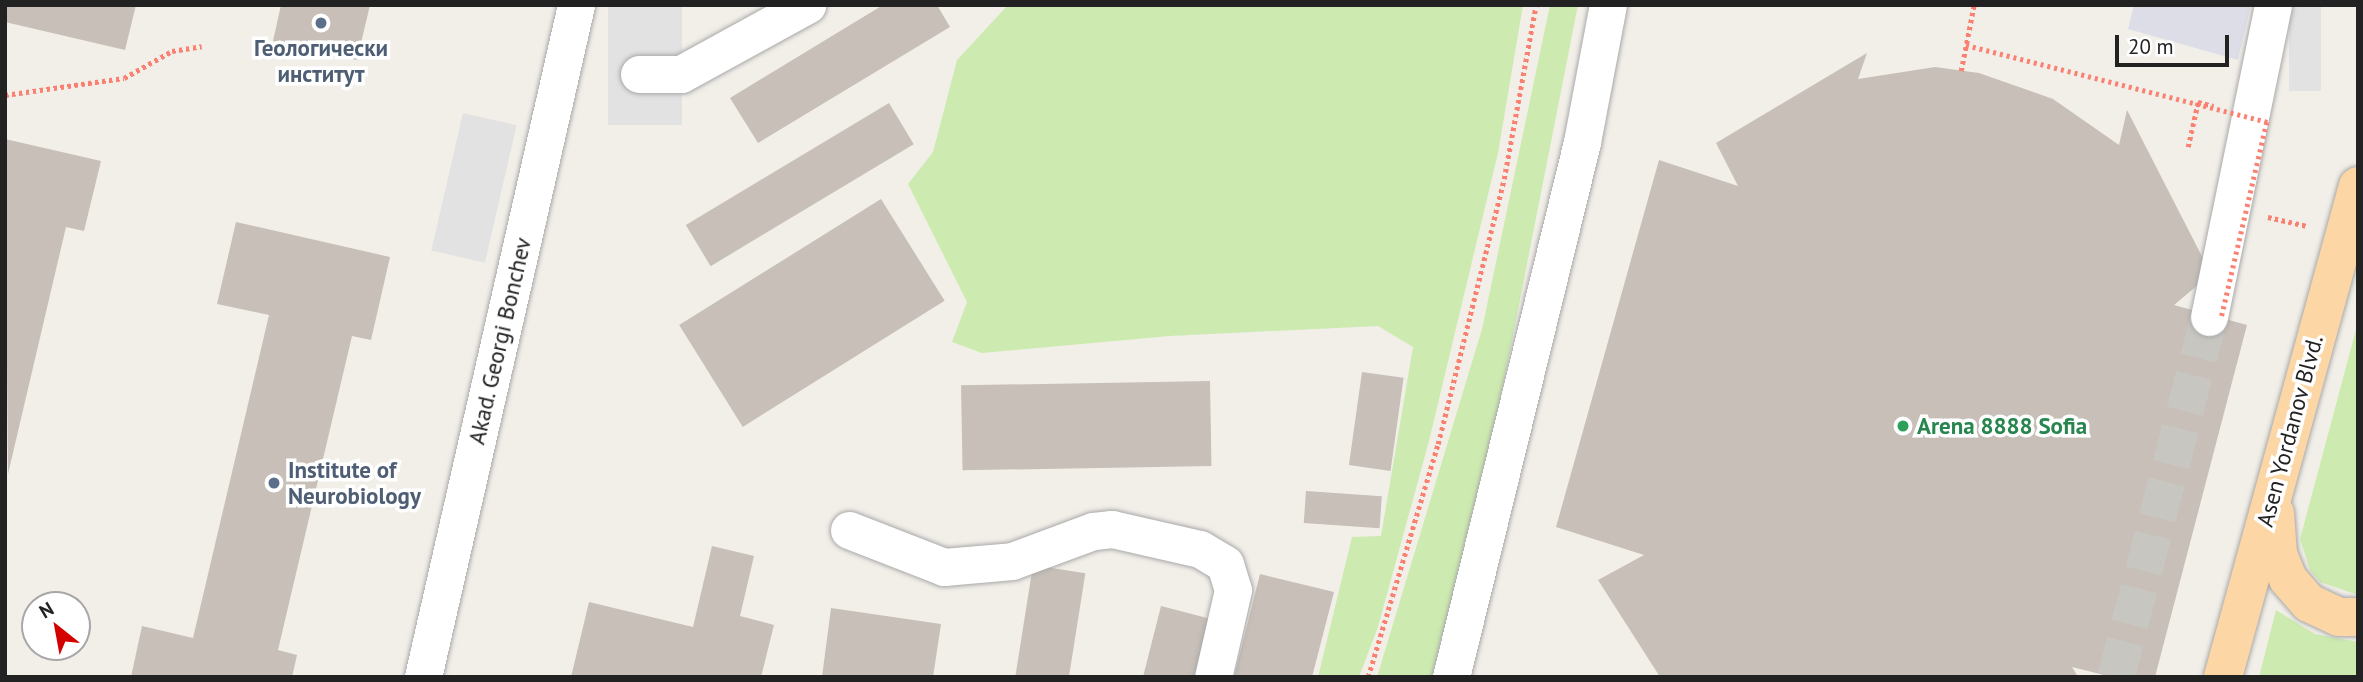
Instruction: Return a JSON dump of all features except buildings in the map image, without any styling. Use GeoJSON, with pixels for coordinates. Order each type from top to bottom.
{"type":"FeatureCollection","features":[{"type":"Feature","properties":{"kind":"main road","name":"Asen Yordanov Blvd."},"geometry":{"type":"LineString","coordinates":[[2222,677],[2358,186]]}},
{"type":"Feature","properties":{"kind":"main road"},"geometry":{"type":"LineString","coordinates":[[2273,493],[2278,554],[2287,579],[2309,603],[2339,617],[2358,617]]}},
{"type":"Feature","properties":{"kind":"street","name":"Akad. Georgi Bonchev"},"geometry":{"type":"LineString","coordinates":[[423,677],[576,5]]}},
{"type":"Feature","properties":{"kind":"street"},"geometry":{"type":"LineString","coordinates":[[639,74],[681,74],[807,5]]}},
{"type":"Feature","properties":{"kind":"street"},"geometry":{"type":"LineString","coordinates":[[1451,677],[1582,142],[1608,5]]}},
{"type":"Feature","properties":{"kind":"street"},"geometry":{"type":"LineString","coordinates":[[2215,318],[2273,5]]}},
{"type":"Feature","properties":{"kind":"street"},"geometry":{"type":"LineString","coordinates":[[849,530],[944,567],[1012,561],[1093,531],[1112,529],[1200,549],[1225,564],[1233,590],[1213,677]]}},
{"type":"Feature","properties":{"kind":"path"},"geometry":{"type":"LineString","coordinates":[[1368,677],[1441,431],[1504,179],[1536,5]]}},
{"type":"Feature","properties":{"kind":"path"},"geometry":{"type":"LineString","coordinates":[[1961,71],[1974,5]]}},
{"type":"Feature","properties":{"kind":"path"},"geometry":{"type":"LineString","coordinates":[[1966,45],[2267,122],[2215,318]]}},
{"type":"Feature","properties":{"kind":"path"},"geometry":{"type":"LineString","coordinates":[[5,95],[124,78],[172,51],[202,46]]}},
{"type":"Feature","properties":{"kind":"path"},"geometry":{"type":"LineString","coordinates":[[2188,146],[2196,104]]}},
{"type":"Feature","properties":{"kind":"green space"},"geometry":{"type":"Polygon","coordinates":[[[1008,5],[1523,5],[1498,153],[1429,441],[1378,627],[1359,677],[1318,677],[1352,537],[1381,536],[1413,347],[1378,326],[1170,336],[982,353],[952,342],[967,302],[908,184],[933,152],[957,60],[1008,5]]]}},
{"type":"Feature","properties":{"kind":"green space"},"geometry":{"type":"Polygon","coordinates":[[[1550,5],[1578,5],[1475,528],[1440,677],[1377,677],[1482,329],[1550,5]]]}},
{"type":"Feature","properties":{"kind":"green space"},"geometry":{"type":"Polygon","coordinates":[[[2358,322],[2358,595],[2320,582],[2310,570],[2300,539],[2358,322]]]}},
{"type":"Feature","properties":{"kind":"green space"},"geometry":{"type":"Polygon","coordinates":[[[2276,610],[2315,634],[2358,642],[2358,677],[2259,677],[2276,610]]]}},
{"type":"Feature","properties":{"kind":"shaded area"},"geometry":{"type":"Polygon","coordinates":[[[608,5],[682,5],[682,125],[608,125],[608,5]]]}},
{"type":"Feature","properties":{"kind":"shaded area"},"geometry":{"type":"Polygon","coordinates":[[[2134,5],[2251,5],[2238,60],[2128,29],[2134,5]]]}},
{"type":"Feature","properties":{"kind":"shaded area"},"geometry":{"type":"Polygon","coordinates":[[[2289,5],[2321,5],[2321,91],[2289,91],[2289,5]]]}},
{"type":"Feature","properties":{"kind":"shaded area"},"geometry":{"type":"Polygon","coordinates":[[[463,113],[517,125],[485,263],[431,250],[463,113]]]}},
{"type":"Feature","properties":{"kind":"tunnel"},"geometry":{"type":"LineString","coordinates":[[2116,677],[2209,317]]}},
{"type":"Feature","properties":{"kind":"place","name":"Геологически институт"},"geometry":{"type":"Point","coordinates":[321,23]}},
{"type":"Feature","properties":{"kind":"place","name":"Arena 8888 Sofia"},"geometry":{"type":"Point","coordinates":[1903,426]}},
{"type":"Feature","properties":{"kind":"place","name":"Institute of Neurobiology"},"geometry":{"type":"Point","coordinates":[274,483]}}]}
